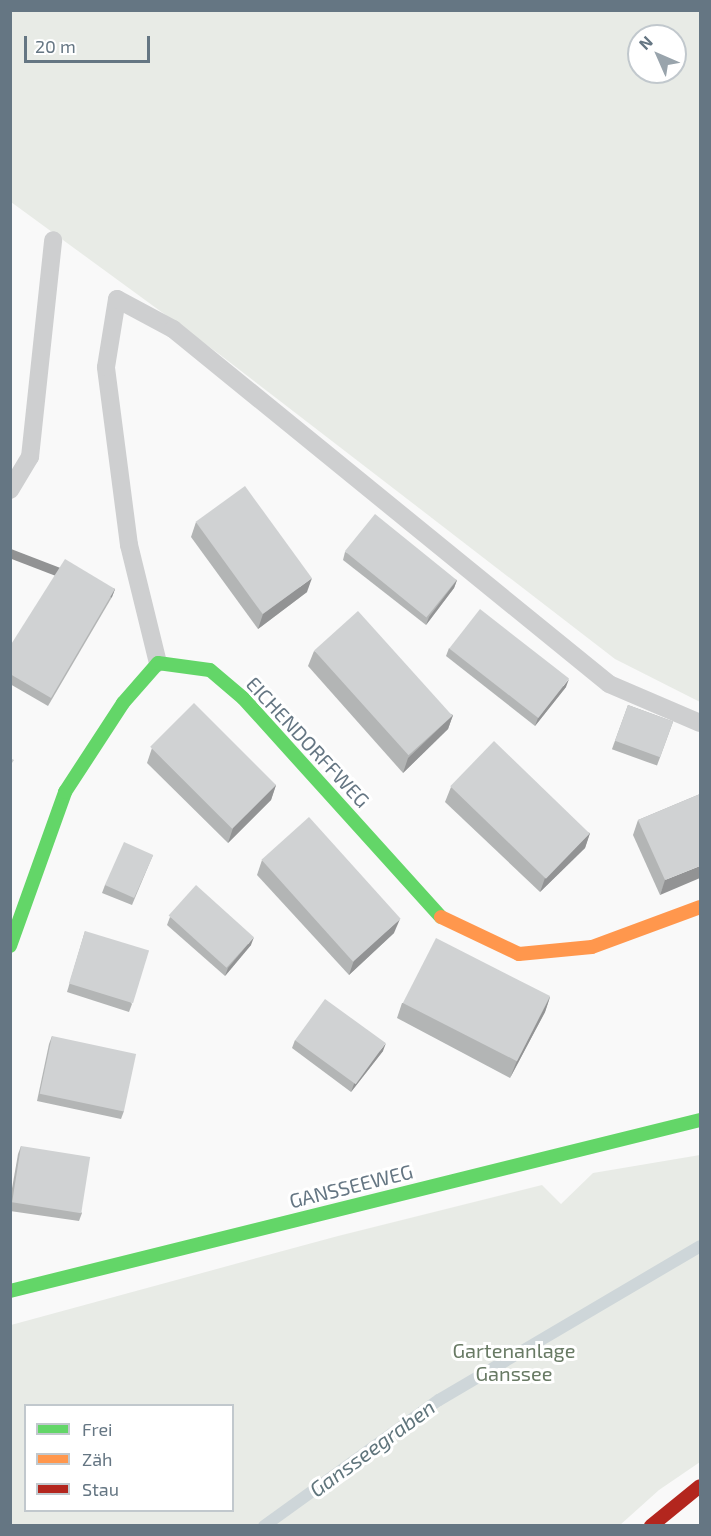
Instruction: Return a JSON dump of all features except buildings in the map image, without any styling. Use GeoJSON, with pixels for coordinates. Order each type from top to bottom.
{"type":"FeatureCollection","features":[{"type":"Feature","properties":{"kind":"street","name":"EICHENDORFFWEG"},"geometry":{"type":"LineString","coordinates":[[158,663],[210,670],[260,716],[436,914],[519,954],[592,947],[700,907]]}},
{"type":"Feature","properties":{"kind":"street"},"geometry":{"type":"LineString","coordinates":[[10,946],[65,792],[123,703],[158,663]]}},
{"type":"Feature","properties":{"kind":"street","name":"GANSSEEWEG"},"geometry":{"type":"LineString","coordinates":[[10,1291],[700,1120]]}},
{"type":"Feature","properties":{"kind":"street"},"geometry":{"type":"LineString","coordinates":[[651,1526],[700,1486]]}},
{"type":"Feature","properties":{"kind":"lane"},"geometry":{"type":"LineString","coordinates":[[10,489],[30,457],[53,240]]}},
{"type":"Feature","properties":{"kind":"lane"},"geometry":{"type":"LineString","coordinates":[[158,663],[129,545],[106,367],[117,299],[173,329],[609,684],[700,723]]}},
{"type":"Feature","properties":{"kind":"green space"},"geometry":{"type":"Polygon","coordinates":[[[11,11],[700,11],[700,702],[615,659],[219,354],[11,202],[11,11]]]}},
{"type":"Feature","properties":{"kind":"green space","name":"Gartenanlage Ganssee"},"geometry":{"type":"Polygon","coordinates":[[[700,1155],[700,1462],[659,1490],[620,1525],[11,1525],[11,1325],[338,1236],[542,1185],[561,1204],[593,1173],[700,1155]]]}},
{"type":"Feature","properties":{"kind":"waterway","name":"Gansseegraben"},"geometry":{"type":"LineString","coordinates":[[264,1526],[439,1400],[700,1246]]}},
{"type":"Feature","properties":{"kind":"traffic: fast"},"geometry":{"type":"LineString","coordinates":[[10,946],[65,792],[123,703],[158,663],[210,670],[243,698],[441,917]]}},
{"type":"Feature","properties":{"kind":"traffic: fast"},"geometry":{"type":"LineString","coordinates":[[10,1291],[700,1120]]}},
{"type":"Feature","properties":{"kind":"traffic: slow"},"geometry":{"type":"LineString","coordinates":[[441,917],[519,954],[592,947],[700,907]]}},
{"type":"Feature","properties":{"kind":"traffic: jam"},"geometry":{"type":"LineString","coordinates":[[651,1526],[700,1486]]}}]}
